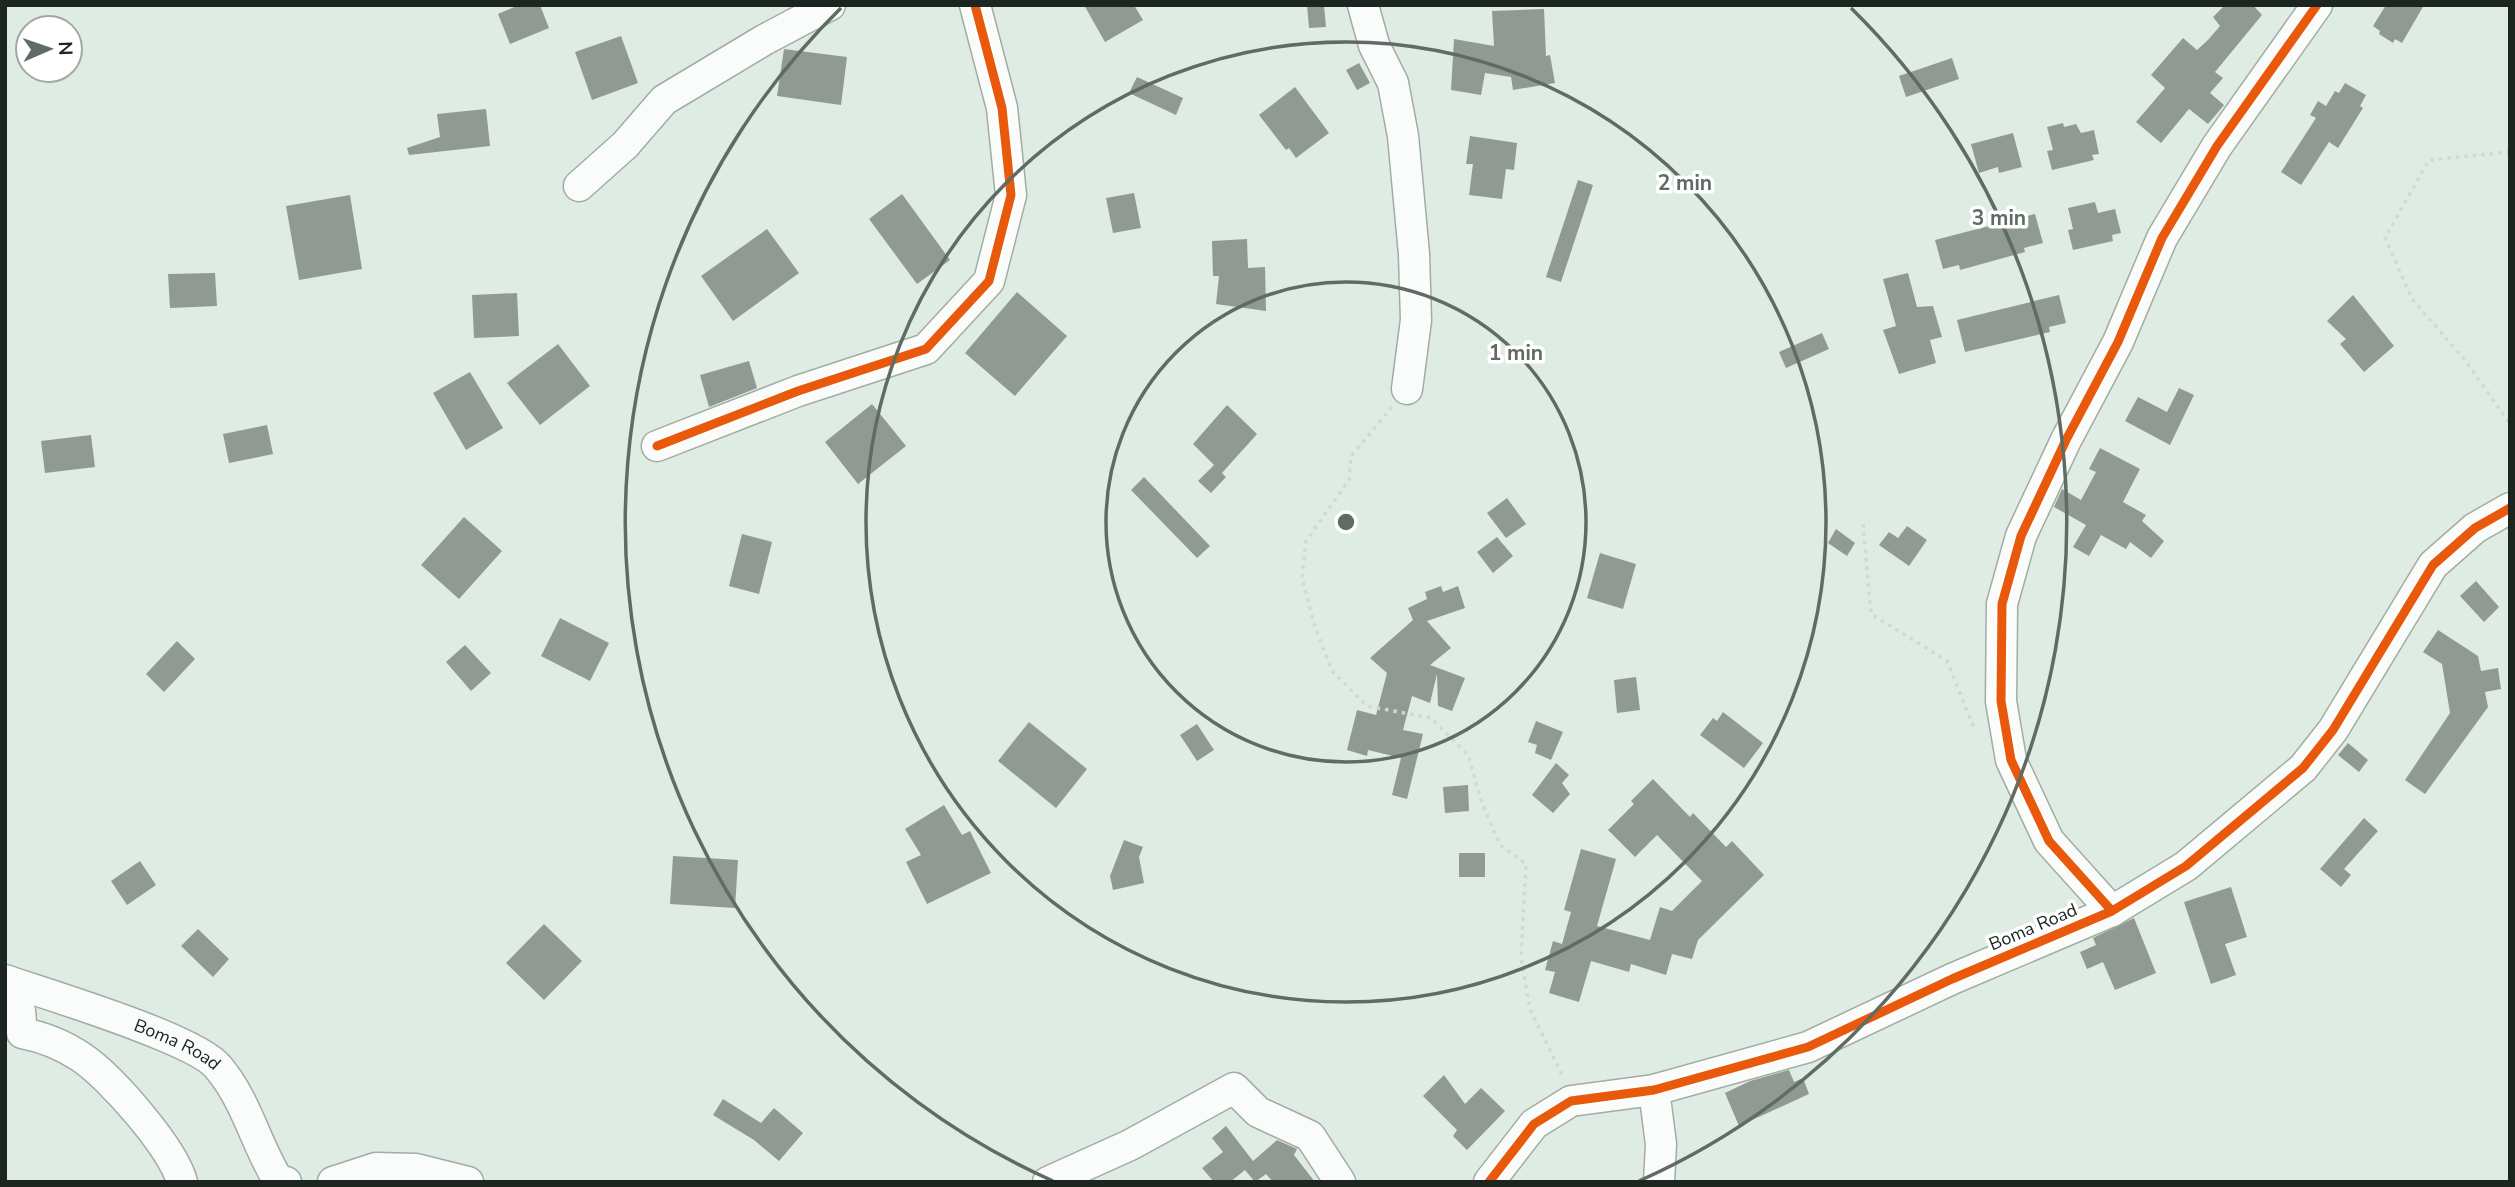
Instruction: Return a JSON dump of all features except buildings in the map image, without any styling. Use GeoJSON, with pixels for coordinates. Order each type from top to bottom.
{"type":"FeatureCollection","features":[{"type":"Feature","properties":{"kind":"street"},"geometry":{"type":"LineString","coordinates":[[579,186],[625,145],[664,100],[764,40],[830,5]]}},
{"type":"Feature","properties":{"kind":"street"},"geometry":{"type":"LineString","coordinates":[[657,446],[798,391],[926,349],[989,281],[1011,195],[1002,108],[975,5]]}},
{"type":"Feature","properties":{"kind":"street"},"geometry":{"type":"LineString","coordinates":[[1363,5],[1374,45],[1392,83],[1403,136],[1415,254],[1416,306],[1407,389]]}},
{"type":"Feature","properties":{"kind":"street"},"geometry":{"type":"LineString","coordinates":[[2112,911],[2049,841],[2011,760],[2001,701],[2002,604],[2021,536],[2066,440],[2118,342],[2162,238],[2217,145],[2317,5]]}},
{"type":"Feature","properties":{"kind":"street","name":"Boma Road"},"geometry":{"type":"LineString","coordinates":[[1489,1182],[1534,1124],[1571,1101],[1654,1090],[1808,1047],[1952,979],[2112,911],[2186,866],[2303,768],[2333,730],[2433,565],[2475,528],[2510,508]]}},
{"type":"Feature","properties":{"kind":"street"},"geometry":{"type":"LineString","coordinates":[[5,981],[20,1011],[22,1033],[42,1037],[82,1058],[110,1084],[150,1128],[182,1182]]}},
{"type":"Feature","properties":{"kind":"street","name":"Boma Road"},"geometry":{"type":"LineString","coordinates":[[5,981],[188,1047],[216,1064],[253,1122],[266,1161],[278,1180],[286,1182]]}},
{"type":"Feature","properties":{"kind":"street"},"geometry":{"type":"LineString","coordinates":[[1048,1182],[1130,1146],[1234,1088],[1258,1112],[1310,1136],[1340,1182]]}},
{"type":"Feature","properties":{"kind":"street"},"geometry":{"type":"LineString","coordinates":[[1654,1090],[1661,1143],[1659,1182]]}},
{"type":"Feature","properties":{"kind":"street"},"geometry":{"type":"LineString","coordinates":[[1639,1182],[1661,1143]]}},
{"type":"Feature","properties":{"kind":"street"},"geometry":{"type":"LineString","coordinates":[[333,1182],[376,1168],[416,1169],[468,1182]]}},
{"type":"Feature","properties":{"kind":"path"},"geometry":{"type":"LineString","coordinates":[[2510,152],[2429,160],[2385,238],[2413,299],[2464,359],[2510,424]]}},
{"type":"Feature","properties":{"kind":"path"},"geometry":{"type":"LineString","coordinates":[[1407,389],[1351,456],[1349,480],[1306,541],[1302,578],[1315,627],[1332,671],[1367,706],[1431,718],[1468,755],[1482,803],[1500,845],[1526,864],[1521,958],[1530,1009],[1562,1074],[1571,1101]]}},
{"type":"Feature","properties":{"kind":"path"},"geometry":{"type":"LineString","coordinates":[[1863,524],[1871,614],[1947,661],[1974,728]]}},
{"type":"Feature","properties":{"kind":"cycle path"},"geometry":{"type":"LineString","coordinates":[[657,446],[798,391],[926,349],[989,281],[1011,195],[1002,108],[975,5]]}},
{"type":"Feature","properties":{"kind":"cycle path"},"geometry":{"type":"LineString","coordinates":[[2112,911],[2049,841],[2011,760],[2001,701],[2002,604],[2021,536],[2066,440],[2118,342],[2162,238],[2217,146],[2317,5]]}},
{"type":"Feature","properties":{"kind":"cycle path"},"geometry":{"type":"LineString","coordinates":[[1489,1182],[1534,1124],[1571,1101],[1654,1090],[1808,1047],[1952,979],[2112,911],[2186,866],[2303,768],[2333,730],[2433,565],[2475,528],[2510,508]]}}]}
